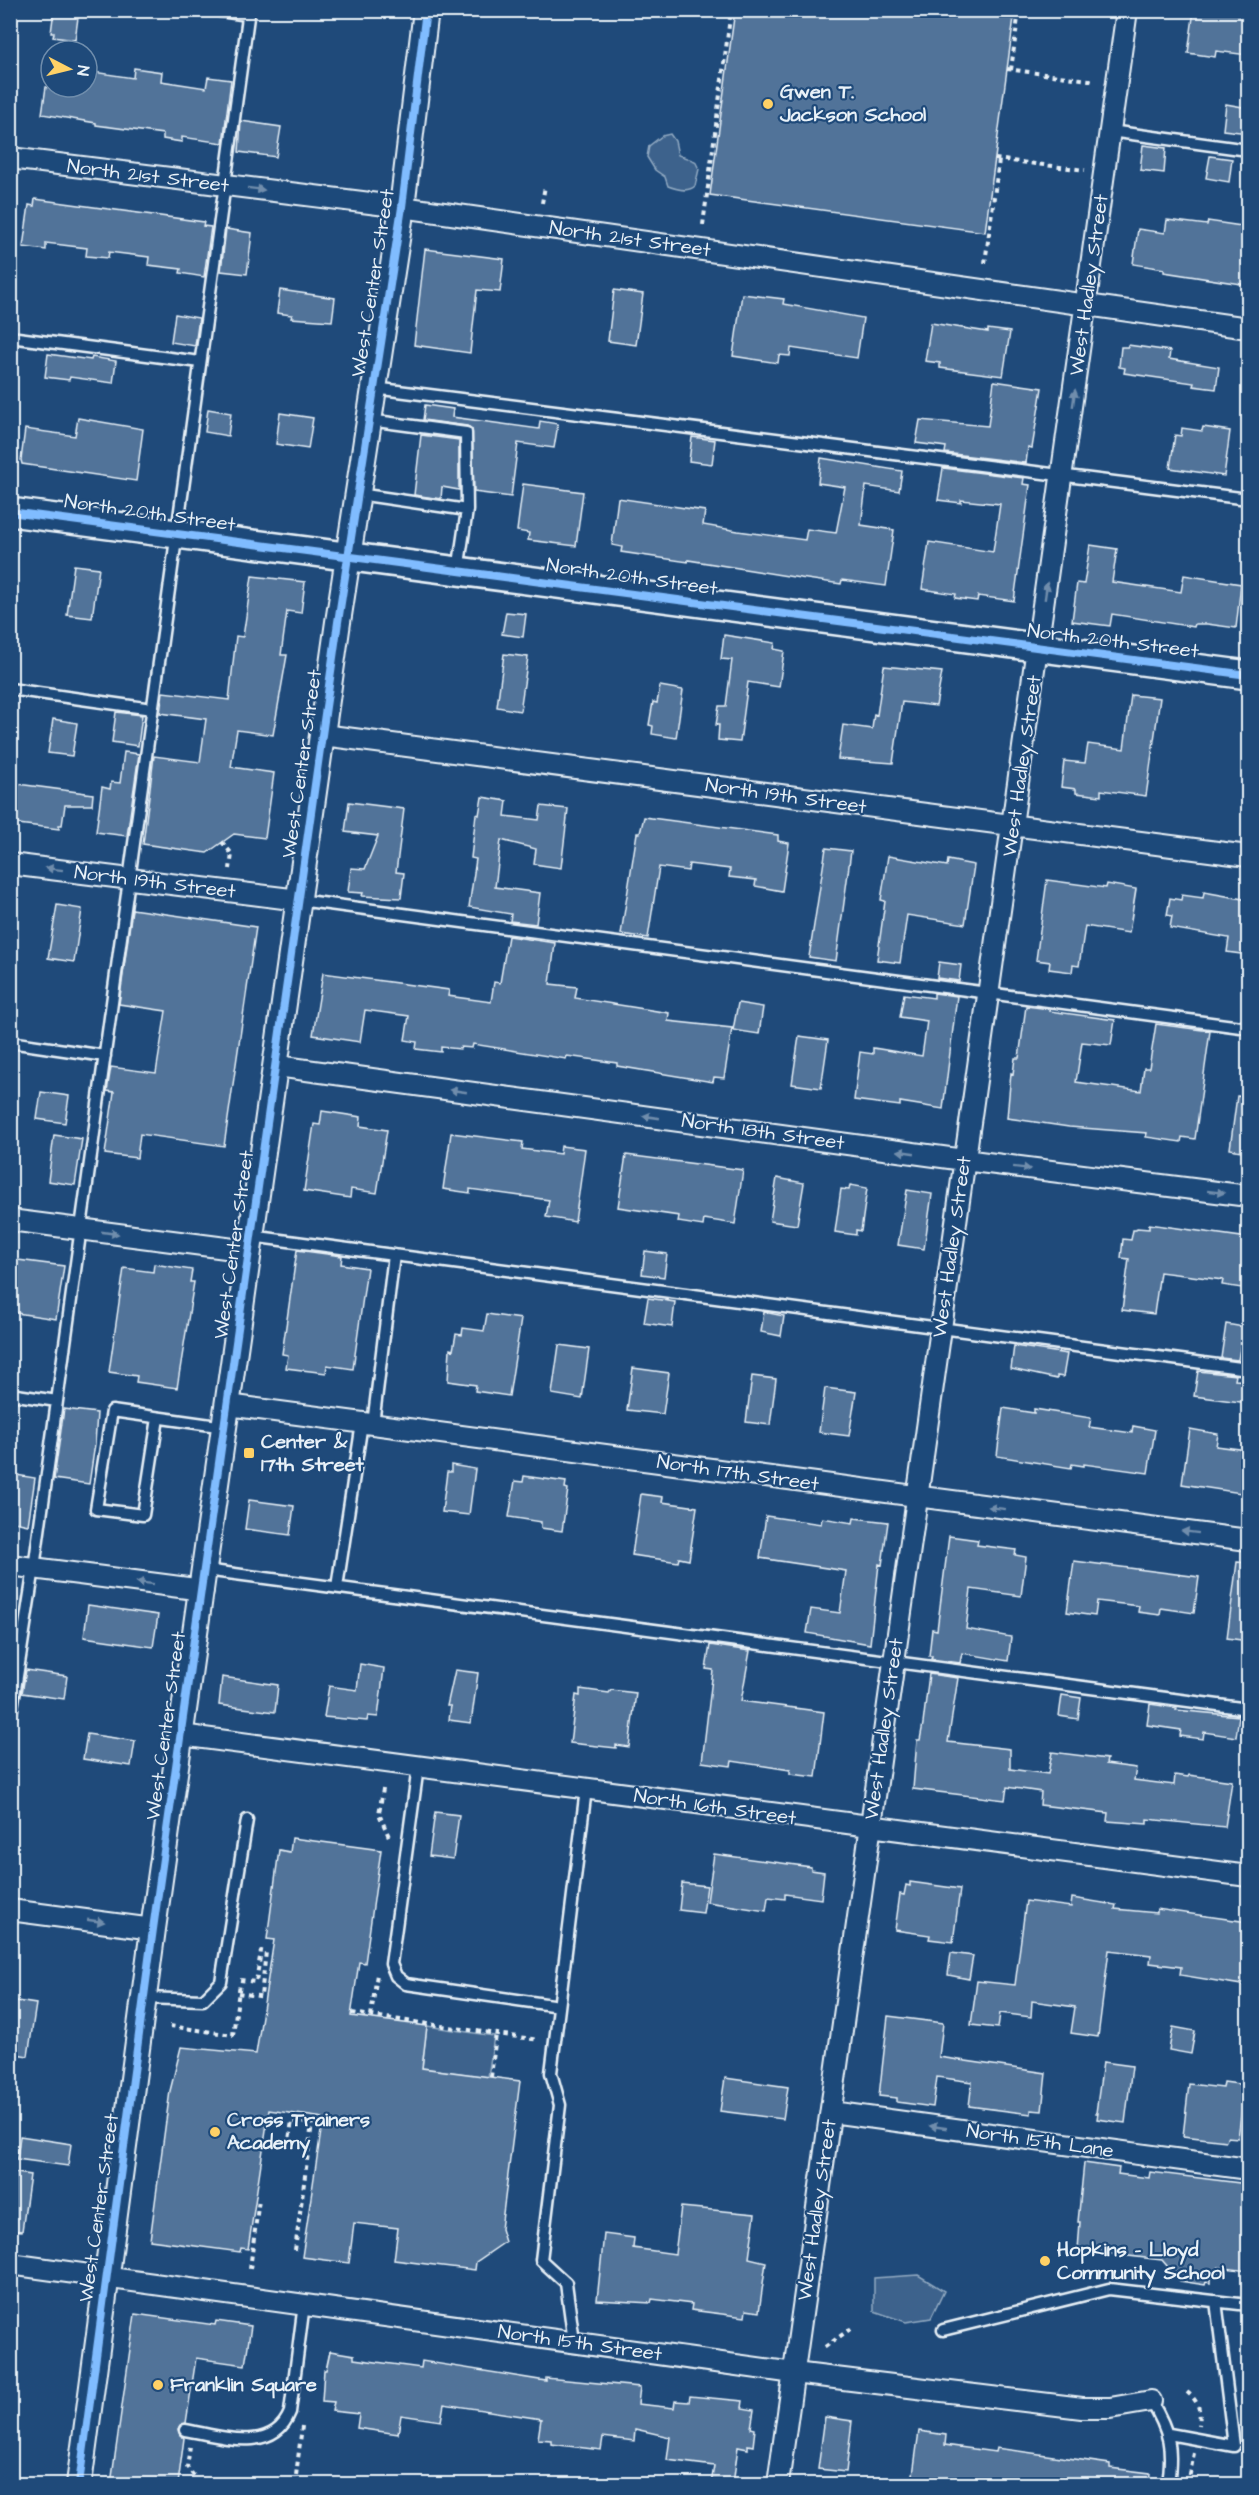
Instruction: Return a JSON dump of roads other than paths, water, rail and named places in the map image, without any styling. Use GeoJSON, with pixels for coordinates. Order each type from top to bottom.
{"type":"FeatureCollection","features":[{"type":"Feature","properties":{"kind":"main road","name":"North 20th Street"},"geometry":{"type":"LineString","coordinates":[[10,512],[1248,675]]}},
{"type":"Feature","properties":{"kind":"street","name":"West Center Street"},"geometry":{"type":"LineString","coordinates":[[79,2484],[153,1929],[348,556],[402,207],[426,10]]}},
{"type":"Feature","properties":{"kind":"street","name":"West Hadley Street"},"geometry":{"type":"LineString","coordinates":[[778,2484],[964,1160],[1014,826],[1127,10]]}},
{"type":"Feature","properties":{"kind":"street","name":"North 21st Street"},"geometry":{"type":"LineString","coordinates":[[10,158],[402,207],[1248,328]]}},
{"type":"Feature","properties":{"kind":"street","name":"North 19th Street"},"geometry":{"type":"LineString","coordinates":[[323,735],[1248,856]]}},
{"type":"Feature","properties":{"kind":"street","name":"North 19th Street"},"geometry":{"type":"LineString","coordinates":[[10,864],[299,900]]}},
{"type":"Feature","properties":{"kind":"street","name":"North 18th Street"},"geometry":{"type":"LineString","coordinates":[[277,1066],[964,1160],[1248,1196]]}},
{"type":"Feature","properties":{"kind":"street"},"geometry":{"type":"LineString","coordinates":[[10,1220],[81,1229],[250,1244]]}},
{"type":"Feature","properties":{"kind":"street","name":"North 17th Street"},"geometry":{"type":"LineString","coordinates":[[226,1416],[368,1423],[1248,1540]]}},
{"type":"Feature","properties":{"kind":"street"},"geometry":{"type":"LineString","coordinates":[[10,1565],[34,1569],[204,1580]]}},
{"type":"Feature","properties":{"kind":"street","name":"North 16th Street"},"geometry":{"type":"LineString","coordinates":[[181,1735],[1248,1876]]}},
{"type":"Feature","properties":{"kind":"street"},"geometry":{"type":"LineString","coordinates":[[10,1910],[153,1929]]}},
{"type":"Feature","properties":{"kind":"street","name":"North 15th Lane"},"geometry":{"type":"LineString","coordinates":[[831,2112],[1248,2169]]}},
{"type":"Feature","properties":{"kind":"street","name":"North 15th Street"},"geometry":{"type":"LineString","coordinates":[[10,2264],[794,2373],[1082,2408],[1110,2408],[1151,2401]]}},
{"type":"Feature","properties":{"kind":"lane"},"geometry":{"type":"LineString","coordinates":[[10,1722],[34,1569],[248,13],[214,10]]}},
{"type":"Feature","properties":{"kind":"lane"},"geometry":{"type":"LineString","coordinates":[[1110,131],[1248,150]]}},
{"type":"Feature","properties":{"kind":"lane"},"geometry":{"type":"LineString","coordinates":[[10,337],[200,362]]}},
{"type":"Feature","properties":{"kind":"lane"},"geometry":{"type":"LineString","coordinates":[[374,388],[1248,499]]}},
{"type":"Feature","properties":{"kind":"lane"},"geometry":{"type":"LineString","coordinates":[[369,420],[466,434],[466,510],[458,571]]}},
{"type":"Feature","properties":{"kind":"lane"},"geometry":{"type":"LineString","coordinates":[[358,494],[466,510]]}},
{"type":"Feature","properties":{"kind":"lane"},"geometry":{"type":"LineString","coordinates":[[10,689],[152,709]]}},
{"type":"Feature","properties":{"kind":"lane"},"geometry":{"type":"LineString","coordinates":[[299,900],[1248,1028]]}},
{"type":"Feature","properties":{"kind":"lane"},"geometry":{"type":"LineString","coordinates":[[10,1042],[105,1056]]}},
{"type":"Feature","properties":{"kind":"lane"},"geometry":{"type":"LineString","coordinates":[[250,1244],[394,1255],[941,1330],[1248,1369]]}},
{"type":"Feature","properties":{"kind":"lane"},"geometry":{"type":"LineString","coordinates":[[337,1587],[368,1423],[394,1255]]}},
{"type":"Feature","properties":{"kind":"lane"},"geometry":{"type":"LineString","coordinates":[[10,1394],[57,1401]]}},
{"type":"Feature","properties":{"kind":"lane"},"geometry":{"type":"LineString","coordinates":[[158,1418],[143,1515],[96,1509],[112,1411],[158,1418],[226,1416]]}},
{"type":"Feature","properties":{"kind":"lane"},"geometry":{"type":"LineString","coordinates":[[204,1580],[337,1587],[1248,1709]]}},
{"type":"Feature","properties":{"kind":"lane"},"geometry":{"type":"LineString","coordinates":[[418,1767],[392,1964],[396,1976],[406,1984],[560,2006]]}},
{"type":"Feature","properties":{"kind":"lane"},"geometry":{"type":"LineString","coordinates":[[574,2342],[566,2283],[541,2260],[560,2105],[551,2073],[586,1789]]}},
{"type":"Feature","properties":{"kind":"lane"},"geometry":{"type":"LineString","coordinates":[[144,1998],[203,2000],[221,1982],[247,1820]]}},
{"type":"Feature","properties":{"kind":"lane"},"geometry":{"type":"LineString","coordinates":[[943,2330],[1109,2289],[1248,2305]]}},
{"type":"Feature","properties":{"kind":"lane"},"geometry":{"type":"LineString","coordinates":[[1168,2434],[1234,2446],[1216,2301]]}},
{"type":"Feature","properties":{"kind":"lane"},"geometry":{"type":"LineString","coordinates":[[189,2431],[238,2439],[255,2439],[275,2434],[282,2428],[290,2412],[304,2304]]}},
{"type":"Feature","properties":{"kind":"lane"},"geometry":{"type":"LineString","coordinates":[[1151,2401],[1168,2434],[1171,2454],[1168,2484]]}},
{"type":"Feature","properties":{"kind":"place","name":"Gwen T. Jackson School"},"geometry":{"type":"Point","coordinates":[768,104]}},
{"type":"Feature","properties":{"kind":"place","name":"Center & 17th Street"},"geometry":{"type":"Point","coordinates":[249,1453]}},
{"type":"Feature","properties":{"kind":"place","name":"Cross Trainers Academy"},"geometry":{"type":"Point","coordinates":[215,2132]}},
{"type":"Feature","properties":{"kind":"place","name":"Hopkins - Lloyd Community School"},"geometry":{"type":"Point","coordinates":[1045,2261]}},
{"type":"Feature","properties":{"kind":"place","name":"Franklin Square"},"geometry":{"type":"Point","coordinates":[158,2385]}}]}
